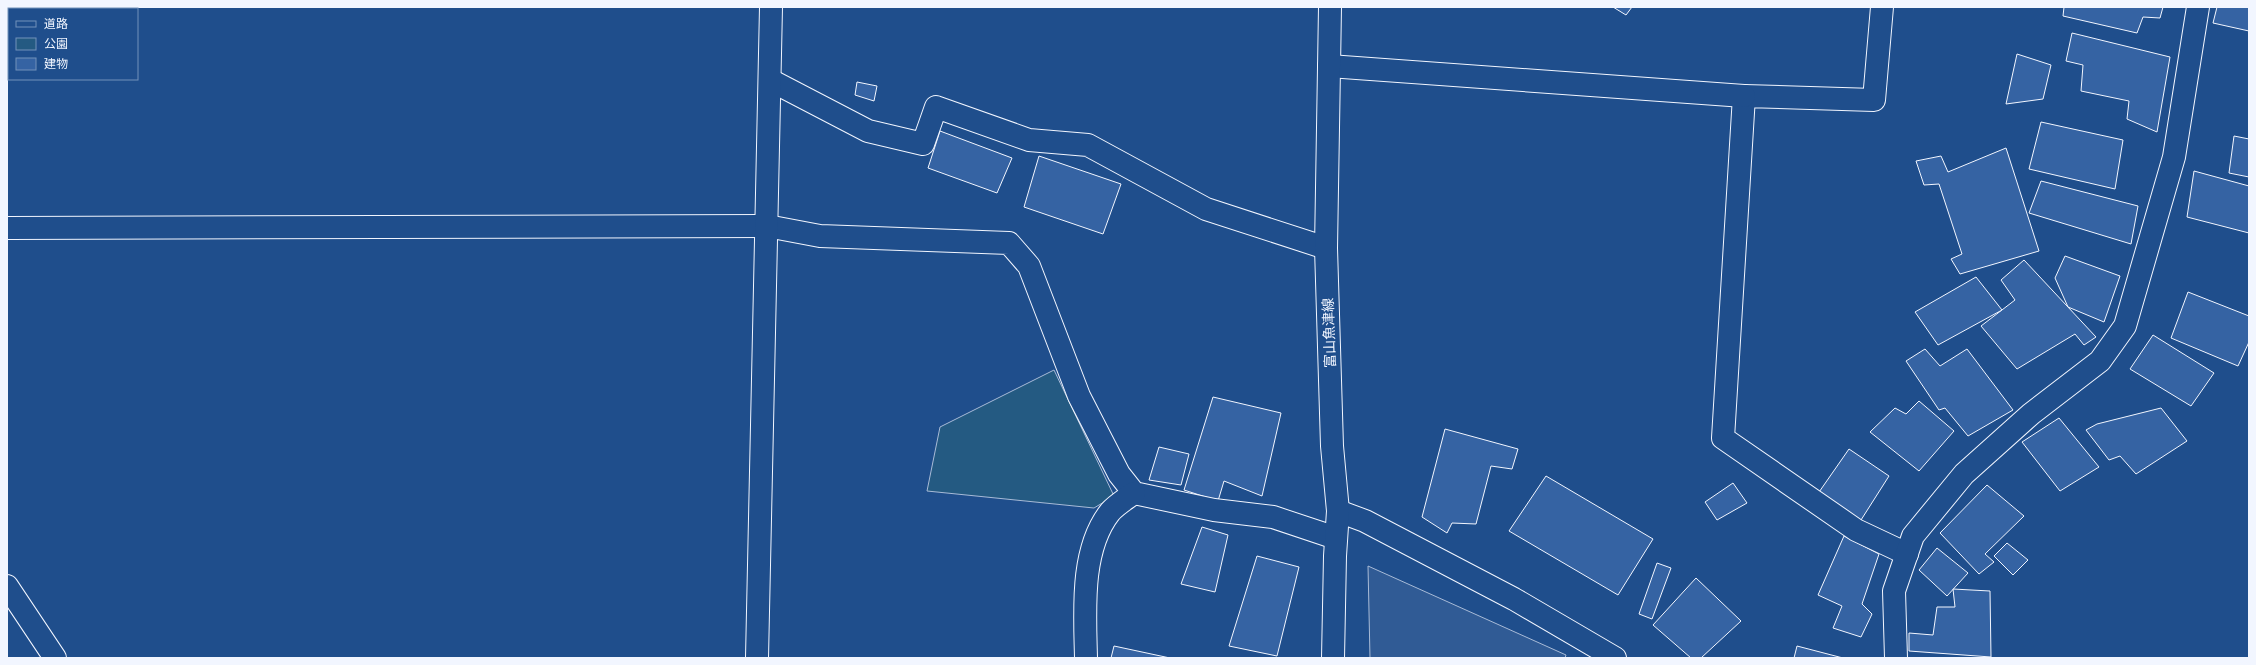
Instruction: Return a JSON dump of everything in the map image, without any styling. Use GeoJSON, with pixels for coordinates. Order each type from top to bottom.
{"type":"FeatureCollection","features":[{"type":"Feature","properties":{"kind":"street"},"geometry":{"type":"LineString","coordinates":[[757,658],[771,7]]}},
{"type":"Feature","properties":{"kind":"street","name":"富山魚津線"},"geometry":{"type":"LineString","coordinates":[[1330,7],[1326,248],[1332,446],[1338,511],[1333,658]]}},
{"type":"Feature","properties":{"kind":"street"},"geometry":{"type":"LineString","coordinates":[[1329,66],[1744,96],[1874,100],[1882,7]]}},
{"type":"Feature","properties":{"kind":"street"},"geometry":{"type":"LineString","coordinates":[[1896,658],[1894,591],[1913,536],[1964,474],[2031,414],[2100,361],[2125,326],[2174,157],[2198,7]]}},
{"type":"Feature","properties":{"kind":"street"},"geometry":{"type":"LineString","coordinates":[[770,80],[868,131],[923,144],[936,107],[1028,140],[1088,145],[1206,209],[1326,248]]}},
{"type":"Feature","properties":{"kind":"street"},"geometry":{"type":"LineString","coordinates":[[1744,96],[1723,438],[1856,530],[1907,554]]}},
{"type":"Feature","properties":{"kind":"street"},"geometry":{"type":"LineString","coordinates":[[7,228],[767,226],[820,236],[1009,242],[1030,266],[1079,396],[1119,474],[1134,493],[1214,510],[1274,517],[1336,538]]}},
{"type":"Feature","properties":{"kind":"street"},"geometry":{"type":"LineString","coordinates":[[1086,658],[1084,607],[1092,544],[1110,512],[1134,493]]}},
{"type":"Feature","properties":{"kind":"street"},"geometry":{"type":"LineString","coordinates":[[1338,511],[1365,521],[1514,599],[1616,658]]}},
{"type":"Feature","properties":{"kind":"street"},"geometry":{"type":"LineString","coordinates":[[7,586],[55,658]]}},
{"type":"Feature","properties":{"kind":"green space"},"geometry":{"type":"Polygon","coordinates":[[[1054,370],[1114,496],[1094,508],[927,491],[940,427],[1054,370]]]}},
{"type":"Feature","properties":{"kind":"shaded area"},"geometry":{"type":"Polygon","coordinates":[[[1368,566],[1566,655],[1565,658],[1370,658],[1368,566]]]}},
{"type":"Feature","properties":{"kind":"building"},"geometry":{"type":"Polygon","coordinates":[[[1613,7],[1632,7],[1626,15],[1613,7]]]}},
{"type":"Feature","properties":{"kind":"building"},"geometry":{"type":"Polygon","coordinates":[[[2064,7],[2163,7],[2160,18],[2143,17],[2137,33],[2063,16],[2064,7]]]}},
{"type":"Feature","properties":{"kind":"building"},"geometry":{"type":"Polygon","coordinates":[[[2217,7],[2249,7],[2249,31],[2213,23],[2217,7]]]}},
{"type":"Feature","properties":{"kind":"building"},"geometry":{"type":"Polygon","coordinates":[[[2072,33],[2170,57],[2157,132],[2127,119],[2129,101],[2081,91],[2083,65],[2066,61],[2072,33]]]}},
{"type":"Feature","properties":{"kind":"building"},"geometry":{"type":"Polygon","coordinates":[[[2017,54],[2051,65],[2043,99],[2006,104],[2017,54]]]}},
{"type":"Feature","properties":{"kind":"building"},"geometry":{"type":"Polygon","coordinates":[[[857,82],[877,86],[874,101],[855,95],[857,82]]]}},
{"type":"Feature","properties":{"kind":"building"},"geometry":{"type":"Polygon","coordinates":[[[2041,122],[2123,140],[2115,189],[2029,169],[2041,122]]]}},
{"type":"Feature","properties":{"kind":"building"},"geometry":{"type":"Polygon","coordinates":[[[940,131],[1012,158],[997,193],[928,168],[940,131]]]}},
{"type":"Feature","properties":{"kind":"building"},"geometry":{"type":"Polygon","coordinates":[[[2234,136],[2249,139],[2249,177],[2229,173],[2234,136]]]}},
{"type":"Feature","properties":{"kind":"building"},"geometry":{"type":"Polygon","coordinates":[[[2006,148],[2039,251],[1960,274],[1951,259],[1962,254],[1939,184],[1924,185],[1916,161],[1941,156],[1948,172],[2006,148]]]}},
{"type":"Feature","properties":{"kind":"building"},"geometry":{"type":"Polygon","coordinates":[[[1039,156],[1121,184],[1103,234],[1024,207],[1039,156]]]}},
{"type":"Feature","properties":{"kind":"building"},"geometry":{"type":"Polygon","coordinates":[[[2194,171],[2249,186],[2249,233],[2187,217],[2194,171]]]}},
{"type":"Feature","properties":{"kind":"building"},"geometry":{"type":"Polygon","coordinates":[[[2041,181],[2138,206],[2131,244],[2029,213],[2041,181]]]}},
{"type":"Feature","properties":{"kind":"building"},"geometry":{"type":"Polygon","coordinates":[[[2065,256],[2120,276],[2104,322],[2068,307],[2055,278],[2065,256]]]}},
{"type":"Feature","properties":{"kind":"building"},"geometry":{"type":"Polygon","coordinates":[[[2024,260],[2096,337],[2084,345],[2075,334],[2017,369],[1981,326],[2015,300],[2001,280],[2024,260]]]}},
{"type":"Feature","properties":{"kind":"building"},"geometry":{"type":"Polygon","coordinates":[[[1976,277],[2002,310],[1938,345],[1915,312],[1976,277]]]}},
{"type":"Feature","properties":{"kind":"building"},"geometry":{"type":"Polygon","coordinates":[[[2188,292],[2249,316],[2249,342],[2238,366],[2171,338],[2188,292]]]}},
{"type":"Feature","properties":{"kind":"building"},"geometry":{"type":"Polygon","coordinates":[[[2153,335],[2214,373],[2191,406],[2130,369],[2153,335]]]}},
{"type":"Feature","properties":{"kind":"building"},"geometry":{"type":"Polygon","coordinates":[[[1925,349],[1940,366],[1967,349],[2013,410],[1968,436],[1945,408],[1939,410],[1906,361],[1925,349]]]}},
{"type":"Feature","properties":{"kind":"building"},"geometry":{"type":"Polygon","coordinates":[[[1213,397],[1281,413],[1262,496],[1224,481],[1218,501],[1184,490],[1213,397]]]}},
{"type":"Feature","properties":{"kind":"building"},"geometry":{"type":"Polygon","coordinates":[[[1919,401],[1954,431],[1919,471],[1870,432],[1895,408],[1906,414],[1919,401]]]}},
{"type":"Feature","properties":{"kind":"building"},"geometry":{"type":"Polygon","coordinates":[[[2161,408],[2187,441],[2136,474],[2120,456],[2109,460],[2086,430],[2097,424],[2161,408]]]}},
{"type":"Feature","properties":{"kind":"building"},"geometry":{"type":"Polygon","coordinates":[[[2059,418],[2099,467],[2060,491],[2022,442],[2059,418]]]}},
{"type":"Feature","properties":{"kind":"building"},"geometry":{"type":"Polygon","coordinates":[[[1445,429],[1518,449],[1512,469],[1491,466],[1476,524],[1452,523],[1447,533],[1422,517],[1445,429]]]}},
{"type":"Feature","properties":{"kind":"building"},"geometry":{"type":"Polygon","coordinates":[[[1159,447],[1189,454],[1181,485],[1149,480],[1159,447]]]}},
{"type":"Feature","properties":{"kind":"building"},"geometry":{"type":"Polygon","coordinates":[[[1849,449],[1889,476],[1861,520],[1817,495],[1849,449]]]}},
{"type":"Feature","properties":{"kind":"building"},"geometry":{"type":"Polygon","coordinates":[[[1546,476],[1653,539],[1618,595],[1509,531],[1546,476]]]}},
{"type":"Feature","properties":{"kind":"building"},"geometry":{"type":"Polygon","coordinates":[[[1733,483],[1747,503],[1717,520],[1705,502],[1733,483]]]}},
{"type":"Feature","properties":{"kind":"building"},"geometry":{"type":"Polygon","coordinates":[[[1987,485],[2024,516],[1985,554],[1994,562],[1979,574],[1940,533],[1987,485]]]}},
{"type":"Feature","properties":{"kind":"building"},"geometry":{"type":"Polygon","coordinates":[[[1202,527],[1228,535],[1215,592],[1181,584],[1202,527]]]}},
{"type":"Feature","properties":{"kind":"building"},"geometry":{"type":"Polygon","coordinates":[[[1844,536],[1879,554],[1862,604],[1872,614],[1861,637],[1833,628],[1842,606],[1818,595],[1844,536]]]}},
{"type":"Feature","properties":{"kind":"building"},"geometry":{"type":"Polygon","coordinates":[[[2007,543],[2028,560],[2013,575],[1994,556],[2007,543]]]}},
{"type":"Feature","properties":{"kind":"building"},"geometry":{"type":"Polygon","coordinates":[[[1937,548],[1968,573],[1947,596],[1919,570],[1937,548]]]}},
{"type":"Feature","properties":{"kind":"building"},"geometry":{"type":"Polygon","coordinates":[[[1257,556],[1299,567],[1277,656],[1229,646],[1257,556]]]}},
{"type":"Feature","properties":{"kind":"building"},"geometry":{"type":"Polygon","coordinates":[[[1657,563],[1671,568],[1652,619],[1639,614],[1657,563]]]}},
{"type":"Feature","properties":{"kind":"building"},"geometry":{"type":"Polygon","coordinates":[[[1696,578],[1741,621],[1701,658],[1691,658],[1653,625],[1696,578]]]}},
{"type":"Feature","properties":{"kind":"building"},"geometry":{"type":"Polygon","coordinates":[[[1953,589],[1990,591],[1991,657],[1909,651],[1909,633],[1933,635],[1937,607],[1955,607],[1953,589]]]}},
{"type":"Feature","properties":{"kind":"building"},"geometry":{"type":"Polygon","coordinates":[[[1114,646],[1170,658],[1111,658],[1114,646]]]}},
{"type":"Feature","properties":{"kind":"building"},"geometry":{"type":"Polygon","coordinates":[[[1797,646],[1843,658],[1794,658],[1797,646]]]}}]}
